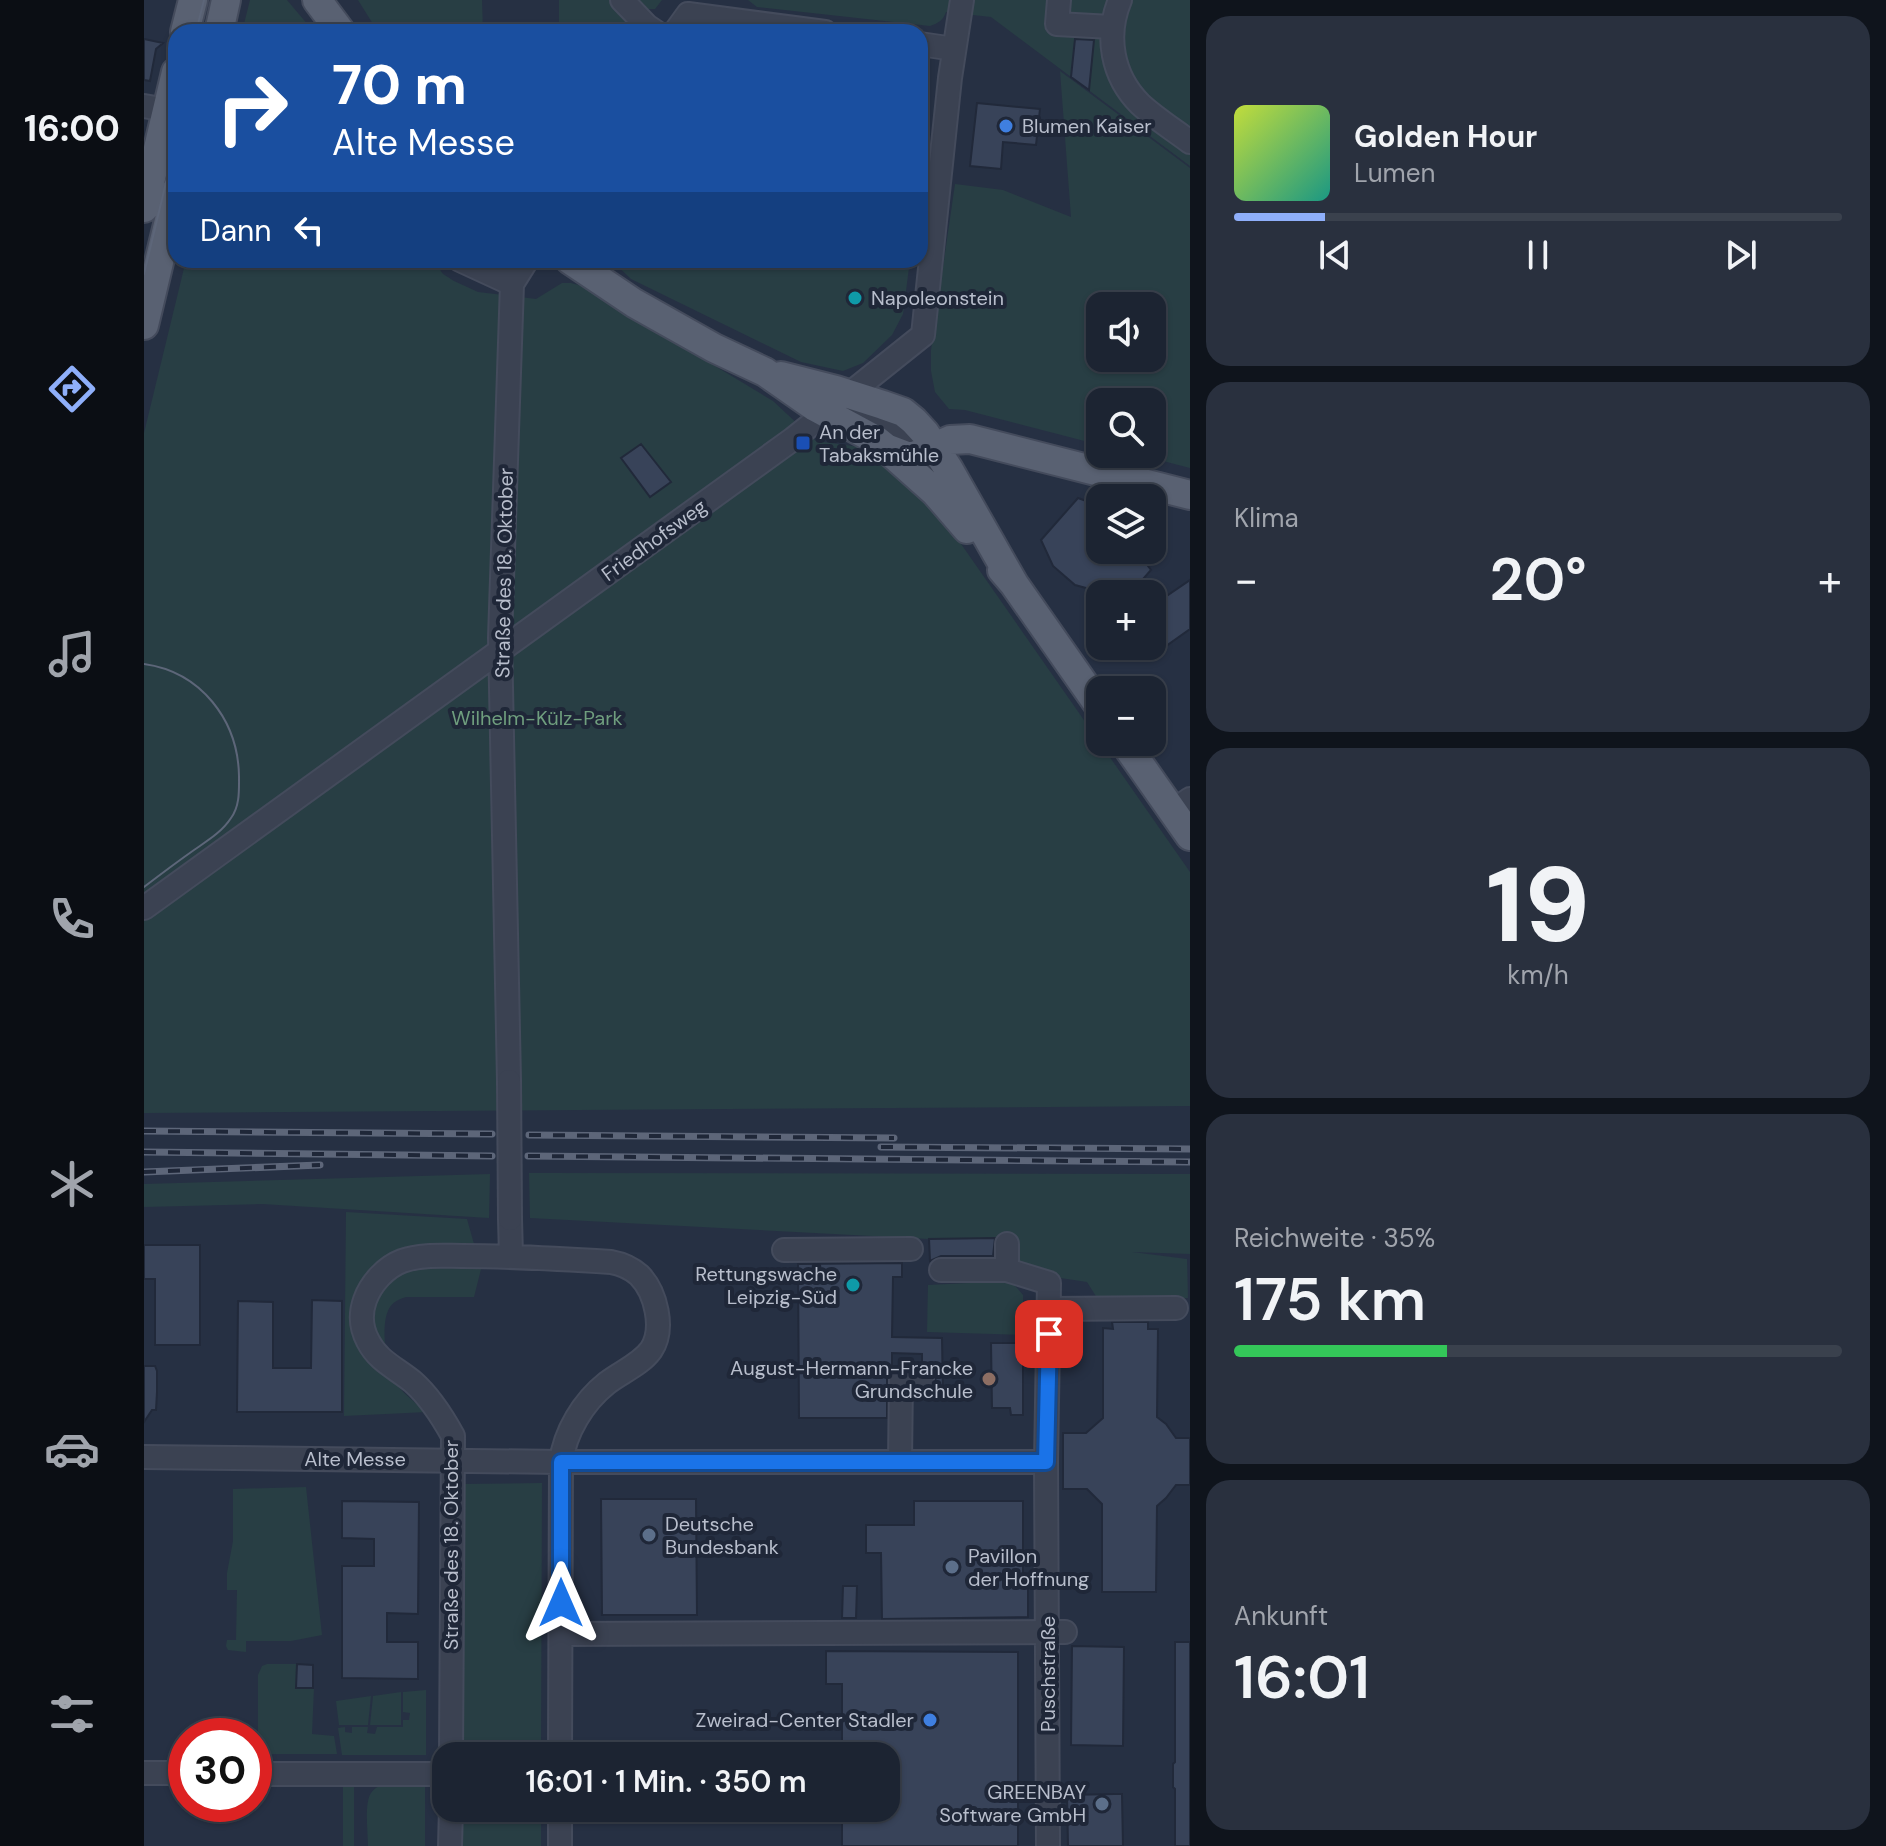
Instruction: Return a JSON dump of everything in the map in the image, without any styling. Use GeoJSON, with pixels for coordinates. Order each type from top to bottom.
{"type":"FeatureCollection","features":[{"type":"Feature","properties":{"kind":"main road"},"geometry":{"type":"LineString","coordinates":[[187,24],[193,0]]}},
{"type":"Feature","properties":{"kind":"main road"},"geometry":{"type":"LineString","coordinates":[[221,24],[226,0]]}},
{"type":"Feature","properties":{"kind":"main road"},"geometry":{"type":"LineString","coordinates":[[317,0],[335,24]]}},
{"type":"Feature","properties":{"kind":"main road"},"geometry":{"type":"LineString","coordinates":[[144,208],[156,108],[168,86]]}},
{"type":"Feature","properties":{"kind":"main road"},"geometry":{"type":"LineString","coordinates":[[144,325],[168,224]]}},
{"type":"Feature","properties":{"kind":"main road"},"geometry":{"type":"LineString","coordinates":[[582,268],[670,324],[765,372],[825,413],[876,440],[935,492],[1014,584]]}},
{"type":"Feature","properties":{"kind":"main road"},"geometry":{"type":"LineString","coordinates":[[765,372],[903,412],[920,427],[928,454],[1086,687]]}},
{"type":"Feature","properties":{"kind":"main road"},"geometry":{"type":"LineString","coordinates":[[886,448],[907,456],[928,454],[950,440],[970,439],[1190,495]]}},
{"type":"Feature","properties":{"kind":"main road"},"geometry":{"type":"LineString","coordinates":[[928,454],[927,478],[935,492]]}},
{"type":"Feature","properties":{"kind":"main road"},"geometry":{"type":"LineString","coordinates":[[1137,756],[1181,805],[1190,836]]}},
{"type":"Feature","properties":{"kind":"street"},"geometry":{"type":"LineString","coordinates":[[622,0],[645,24]]}},
{"type":"Feature","properties":{"kind":"street"},"geometry":{"type":"LineString","coordinates":[[1059,0],[1057,24],[1111,27]]}},
{"type":"Feature","properties":{"kind":"street"},"geometry":{"type":"LineString","coordinates":[[1120,0],[1111,27],[1114,58],[1125,86],[1140,104],[1190,142]]}},
{"type":"Feature","properties":{"kind":"street","name":"Friedhofsweg"},"geometry":{"type":"LineString","coordinates":[[145,908],[757,465],[923,335],[961,7]]}},
{"type":"Feature","properties":{"kind":"street"},"geometry":{"type":"LineString","coordinates":[[687,15],[760,24]]}},
{"type":"Feature","properties":{"kind":"street"},"geometry":{"type":"LineString","coordinates":[[928,45],[954,49]]}},
{"type":"Feature","properties":{"kind":"street"},"geometry":{"type":"LineString","coordinates":[[477,268],[512,284]]}},
{"type":"Feature","properties":{"kind":"street","name":"Straße des 18. Oktober"},"geometry":{"type":"LineString","coordinates":[[511,1256],[500,650],[512,284],[522,268]]}},
{"type":"Feature","properties":{"kind":"street"},"geometry":{"type":"LineString","coordinates":[[825,413],[858,416],[882,423],[928,454]]}},
{"type":"Feature","properties":{"kind":"street"},"geometry":{"type":"LineString","coordinates":[[1007,1244],[1007,1270]]}},
{"type":"Feature","properties":{"kind":"street"},"geometry":{"type":"LineString","coordinates":[[784,1250],[911,1249]]}},
{"type":"Feature","properties":{"kind":"street","name":"Straße des 18. Oktober"},"geometry":{"type":"LineString","coordinates":[[451,1742],[453,1436],[426,1395],[381,1360],[368,1343],[362,1326],[362,1310],[375,1282],[389,1268],[418,1257],[511,1256],[611,1262],[637,1273],[650,1291],[656,1310],[657,1331],[653,1347],[635,1366],[607,1384],[585,1408],[564,1445],[561,1462],[560,1742]]}},
{"type":"Feature","properties":{"kind":"street"},"geometry":{"type":"LineString","coordinates":[[941,1270],[1007,1270],[1049,1283],[1049,1309],[1176,1308]]}},
{"type":"Feature","properties":{"kind":"street","name":"Puschstraße"},"geometry":{"type":"LineString","coordinates":[[1048,1846],[1056,1632],[1046,1462],[1049,1309]]}},
{"type":"Feature","properties":{"kind":"street"},"geometry":{"type":"LineString","coordinates":[[900,1462],[901,1378],[922,1378]]}},
{"type":"Feature","properties":{"kind":"street","name":"Alte Messe"},"geometry":{"type":"LineString","coordinates":[[144,1457],[561,1462],[1046,1462]]}},
{"type":"Feature","properties":{"kind":"street"},"geometry":{"type":"LineString","coordinates":[[561,1634],[1056,1632]]}},
{"type":"Feature","properties":{"kind":"street"},"geometry":{"type":"LineString","coordinates":[[144,1773],[168,1773]]}},
{"type":"Feature","properties":{"kind":"street"},"geometry":{"type":"LineString","coordinates":[[272,1774],[432,1774]]}},
{"type":"Feature","properties":{"kind":"street"},"geometry":{"type":"LineString","coordinates":[[450,1846],[451,1822]]}},
{"type":"Feature","properties":{"kind":"street"},"geometry":{"type":"LineString","coordinates":[[560,1822],[560,1846]]}},
{"type":"Feature","properties":{"kind":"green space"},"geometry":{"type":"Polygon","coordinates":[[[250,0],[287,0],[307,24],[244,24],[250,0]]]}},
{"type":"Feature","properties":{"kind":"green space"},"geometry":{"type":"Polygon","coordinates":[[[358,0],[482,0],[483,24],[373,24],[358,0]]]}},
{"type":"Feature","properties":{"kind":"green space"},"geometry":{"type":"Polygon","coordinates":[[[559,0],[662,0],[655,9],[646,9],[639,24],[559,24],[559,0]]]}},
{"type":"Feature","properties":{"kind":"green space"},"geometry":{"type":"Polygon","coordinates":[[[748,0],[1190,0],[1190,166],[991,17],[946,12],[940,21],[930,26],[757,7],[748,0]]]}},
{"type":"Feature","properties":{"kind":"green space"},"geometry":{"type":"Polygon","coordinates":[[[1060,71],[1190,168],[1190,468],[1166,462],[1166,388],[1086,388],[1086,441],[965,410],[949,409],[935,392],[931,350],[955,184],[1003,190],[1071,217],[1060,71]]]}},
{"type":"Feature","properties":{"kind":"green space","name":"Wilhelm-Külz-Park"},"geometry":{"type":"Polygon","coordinates":[[[184,268],[439,268],[454,281],[478,292],[536,299],[562,283],[571,283],[582,286],[773,401],[816,441],[871,450],[938,511],[1086,723],[1086,756],[1109,756],[1190,872],[1190,1106],[144,1113],[144,433],[184,268]]]}},
{"type":"Feature","properties":{"kind":"green space"},"geometry":{"type":"Polygon","coordinates":[[[619,268],[909,268],[903,314],[892,335],[863,363],[843,371],[801,362],[631,279],[619,268]]]}},
{"type":"Feature","properties":{"kind":"green space"},"geometry":{"type":"Polygon","coordinates":[[[529,1173],[1190,1174],[1190,1254],[1132,1252],[1187,1259],[1188,1298],[1099,1301],[1087,1282],[1015,1271],[1016,1242],[996,1238],[929,1239],[530,1218],[529,1173]]]}},
{"type":"Feature","properties":{"kind":"green space"},"geometry":{"type":"Polygon","coordinates":[[[490,1174],[489,1218],[262,1204],[144,1207],[144,1184],[490,1174]]]}},
{"type":"Feature","properties":{"kind":"green space"},"geometry":{"type":"Polygon","coordinates":[[[346,1212],[467,1219],[481,1269],[474,1297],[406,1297],[393,1303],[387,1314],[385,1347],[390,1370],[404,1393],[427,1412],[344,1416],[346,1212]]]}},
{"type":"Feature","properties":{"kind":"green space"},"geometry":{"type":"Polygon","coordinates":[[[1011,1281],[1023,1295],[1023,1335],[927,1332],[928,1285],[1011,1281]]]}},
{"type":"Feature","properties":{"kind":"green space"},"geometry":{"type":"Polygon","coordinates":[[[542,1483],[541,1742],[461,1742],[460,1484],[542,1483]]]}},
{"type":"Feature","properties":{"kind":"green space"},"geometry":{"type":"Polygon","coordinates":[[[306,1487],[322,1635],[291,1641],[246,1641],[246,1652],[228,1650],[227,1640],[236,1640],[237,1590],[227,1590],[233,1541],[233,1489],[306,1487]]]}},
{"type":"Feature","properties":{"kind":"green space"},"geometry":{"type":"Polygon","coordinates":[[[297,1664],[296,1688],[314,1688],[312,1734],[334,1736],[337,1754],[272,1754],[272,1718],[258,1718],[258,1675],[262,1666],[297,1664]]]}},
{"type":"Feature","properties":{"kind":"green space"},"geometry":{"type":"Polygon","coordinates":[[[426,1690],[426,1755],[342,1755],[338,1728],[345,1727],[345,1732],[352,1733],[352,1727],[368,1727],[367,1733],[375,1734],[377,1727],[403,1727],[403,1720],[409,1720],[410,1713],[403,1712],[403,1692],[426,1690]]]}},
{"type":"Feature","properties":{"kind":"green space"},"geometry":{"type":"Polygon","coordinates":[[[401,1692],[401,1725],[370,1725],[373,1696],[401,1692]]]}},
{"type":"Feature","properties":{"kind":"green space"},"geometry":{"type":"Polygon","coordinates":[[[371,1696],[368,1725],[339,1725],[336,1701],[371,1696]]]}},
{"type":"Feature","properties":{"kind":"green space"},"geometry":{"type":"Polygon","coordinates":[[[387,1782],[425,1782],[425,1846],[368,1846],[369,1798],[374,1789],[387,1782]]]}},
{"type":"Feature","properties":{"kind":"green space"},"geometry":{"type":"Polygon","coordinates":[[[327,1784],[354,1784],[354,1846],[343,1846],[343,1787],[327,1784]]]}},
{"type":"Feature","properties":{"kind":"green space"},"geometry":{"type":"Polygon","coordinates":[[[459,1822],[541,1822],[541,1846],[459,1846],[459,1822]]]}},
{"type":"Feature","properties":{"kind":"building"},"geometry":{"type":"Polygon","coordinates":[[[144,39],[163,43],[156,49],[150,81],[144,80],[144,39]]]}},
{"type":"Feature","properties":{"kind":"building"},"geometry":{"type":"Polygon","coordinates":[[[1075,39],[1094,40],[1089,90],[1071,77],[1075,39]]]}},
{"type":"Feature","properties":{"kind":"building","name":"Blumen Kaiser"},"geometry":{"type":"Polygon","coordinates":[[[977,103],[1040,109],[1036,145],[1003,142],[1001,169],[970,166],[977,103]]]}},
{"type":"Feature","properties":{"kind":"building"},"geometry":{"type":"Polygon","coordinates":[[[641,444],[671,482],[650,497],[621,458],[641,444]]]}},
{"type":"Feature","properties":{"kind":"building"},"geometry":{"type":"Polygon","coordinates":[[[1078,498],[1086,501],[1086,564],[1146,564],[1151,570],[1142,580],[1086,580],[1086,588],[1075,585],[1053,566],[1041,540],[1078,498]]]}},
{"type":"Feature","properties":{"kind":"building"},"geometry":{"type":"Polygon","coordinates":[[[1190,580],[1190,629],[1166,646],[1166,596],[1190,580]]]}},
{"type":"Feature","properties":{"kind":"building"},"geometry":{"type":"Polygon","coordinates":[[[995,1238],[993,1256],[941,1256],[930,1261],[929,1239],[995,1238]]]}},
{"type":"Feature","properties":{"kind":"building"},"geometry":{"type":"Polygon","coordinates":[[[144,1245],[200,1245],[200,1345],[155,1345],[155,1279],[144,1279],[144,1245]]]}},
{"type":"Feature","properties":{"kind":"building"},"geometry":{"type":"Polygon","coordinates":[[[902,1263],[902,1277],[893,1277],[892,1337],[942,1338],[943,1394],[922,1394],[934,1386],[936,1377],[930,1366],[922,1364],[922,1354],[892,1353],[892,1368],[887,1378],[887,1418],[799,1418],[798,1264],[902,1263]]]}},
{"type":"Feature","properties":{"kind":"building"},"geometry":{"type":"Polygon","coordinates":[[[312,1300],[342,1301],[342,1412],[237,1412],[238,1301],[273,1302],[273,1368],[311,1368],[312,1300]]]}},
{"type":"Feature","properties":{"kind":"building"},"geometry":{"type":"Polygon","coordinates":[[[1112,1322],[1148,1322],[1148,1329],[1158,1329],[1157,1417],[1176,1438],[1190,1438],[1190,1485],[1176,1485],[1157,1506],[1156,1592],[1102,1592],[1102,1504],[1087,1489],[1063,1489],[1063,1433],[1086,1433],[1103,1418],[1103,1328],[1113,1329],[1112,1322]]]}},
{"type":"Feature","properties":{"kind":"building"},"geometry":{"type":"Polygon","coordinates":[[[991,1343],[1023,1343],[1023,1415],[1011,1415],[1010,1408],[992,1408],[991,1343]]]}},
{"type":"Feature","properties":{"kind":"building"},"geometry":{"type":"Polygon","coordinates":[[[144,1366],[155,1366],[157,1392],[156,1410],[152,1410],[144,1422],[144,1366]]]}},
{"type":"Feature","properties":{"kind":"building","name":"Deutsche Bundesbank"},"geometry":{"type":"Polygon","coordinates":[[[601,1499],[696,1499],[697,1615],[602,1615],[601,1499]]]}},
{"type":"Feature","properties":{"kind":"building"},"geometry":{"type":"Polygon","coordinates":[[[342,1501],[419,1502],[418,1614],[387,1613],[387,1642],[418,1642],[418,1679],[342,1678],[342,1566],[374,1566],[374,1539],[342,1538],[342,1501]]]}},
{"type":"Feature","properties":{"kind":"building","name":"Pavillon der Hoffnung"},"geometry":{"type":"Polygon","coordinates":[[[914,1501],[1023,1501],[1023,1581],[1028,1585],[1028,1617],[882,1619],[881,1553],[866,1553],[866,1525],[914,1525],[914,1501]]]}},
{"type":"Feature","properties":{"kind":"building"},"geometry":{"type":"Polygon","coordinates":[[[843,1586],[857,1586],[856,1618],[842,1618],[843,1586]]]}},
{"type":"Feature","properties":{"kind":"building"},"geometry":{"type":"Polygon","coordinates":[[[1175,1642],[1190,1642],[1190,1846],[1175,1846],[1175,1642]]]}},
{"type":"Feature","properties":{"kind":"building"},"geometry":{"type":"Polygon","coordinates":[[[1072,1646],[1124,1647],[1123,1746],[1071,1745],[1072,1646]]]}},
{"type":"Feature","properties":{"kind":"building","name":"Zweirad-Center Stadler"},"geometry":{"type":"Polygon","coordinates":[[[826,1651],[1018,1652],[1018,1846],[842,1846],[842,1822],[900,1822],[900,1742],[842,1742],[842,1684],[826,1684],[826,1651]]]}},
{"type":"Feature","properties":{"kind":"building"},"geometry":{"type":"Polygon","coordinates":[[[297,1664],[313,1665],[313,1688],[296,1688],[297,1664]]]}},
{"type":"Feature","properties":{"kind":"building"},"geometry":{"type":"Polygon","coordinates":[[[1122,1794],[1123,1846],[1068,1846],[1067,1795],[1122,1794]]]}},
{"type":"Feature","properties":{"kind":"tram line"},"geometry":{"type":"LineString","coordinates":[[198,24],[204,0]]}},
{"type":"Feature","properties":{"kind":"tram line"},"geometry":{"type":"LineString","coordinates":[[144,274],[168,174]]}},
{"type":"Feature","properties":{"kind":"tram line"},"geometry":{"type":"LineString","coordinates":[[144,664],[183,677],[212,702],[232,736],[239,781],[236,808],[223,828],[144,887]]}},
{"type":"Feature","properties":{"kind":"railway"},"geometry":{"type":"LineString","coordinates":[[144,1131],[492,1134]]}},
{"type":"Feature","properties":{"kind":"railway"},"geometry":{"type":"LineString","coordinates":[[529,1135],[894,1138]]}},
{"type":"Feature","properties":{"kind":"railway"},"geometry":{"type":"LineString","coordinates":[[881,1147],[1190,1149]]}},
{"type":"Feature","properties":{"kind":"railway"},"geometry":{"type":"LineString","coordinates":[[144,1152],[492,1156]]}},
{"type":"Feature","properties":{"kind":"railway"},"geometry":{"type":"LineString","coordinates":[[528,1156],[1190,1162]]}},
{"type":"Feature","properties":{"kind":"railway"},"geometry":{"type":"LineString","coordinates":[[144,1172],[320,1165]]}},
{"type":"Feature","properties":{"kind":"place","name":"Blumen Kaiser"},"geometry":{"type":"Point","coordinates":[1006,126]}},
{"type":"Feature","properties":{"kind":"place","name":"Napoleonstein"},"geometry":{"type":"Point","coordinates":[855,298]}},
{"type":"Feature","properties":{"kind":"place","name":"An der Tabaksmühle"},"geometry":{"type":"Point","coordinates":[803,443]}},
{"type":"Feature","properties":{"kind":"place","name":"Rettungswache Leipzig-Süd"},"geometry":{"type":"Point","coordinates":[853,1285]}},
{"type":"Feature","properties":{"kind":"place","name":"August-Hermann-Francke Grundschule"},"geometry":{"type":"Point","coordinates":[989,1379]}},
{"type":"Feature","properties":{"kind":"place","name":"Deutsche Bundesbank"},"geometry":{"type":"Point","coordinates":[649,1535]}},
{"type":"Feature","properties":{"kind":"place","name":"Pavillon der Hoffnung"},"geometry":{"type":"Point","coordinates":[952,1567]}},
{"type":"Feature","properties":{"kind":"place","name":"Zweirad-Center Stadler"},"geometry":{"type":"Point","coordinates":[930,1720]}},
{"type":"Feature","properties":{"kind":"place","name":"GREENBAY Software GmbH"},"geometry":{"type":"Point","coordinates":[1102,1804]}},
{"type":"Feature","properties":{"kind":"route"},"geometry":{"type":"LineString","coordinates":[[561,1603],[561,1462],[1046,1462],[1049,1334]]}}]}
